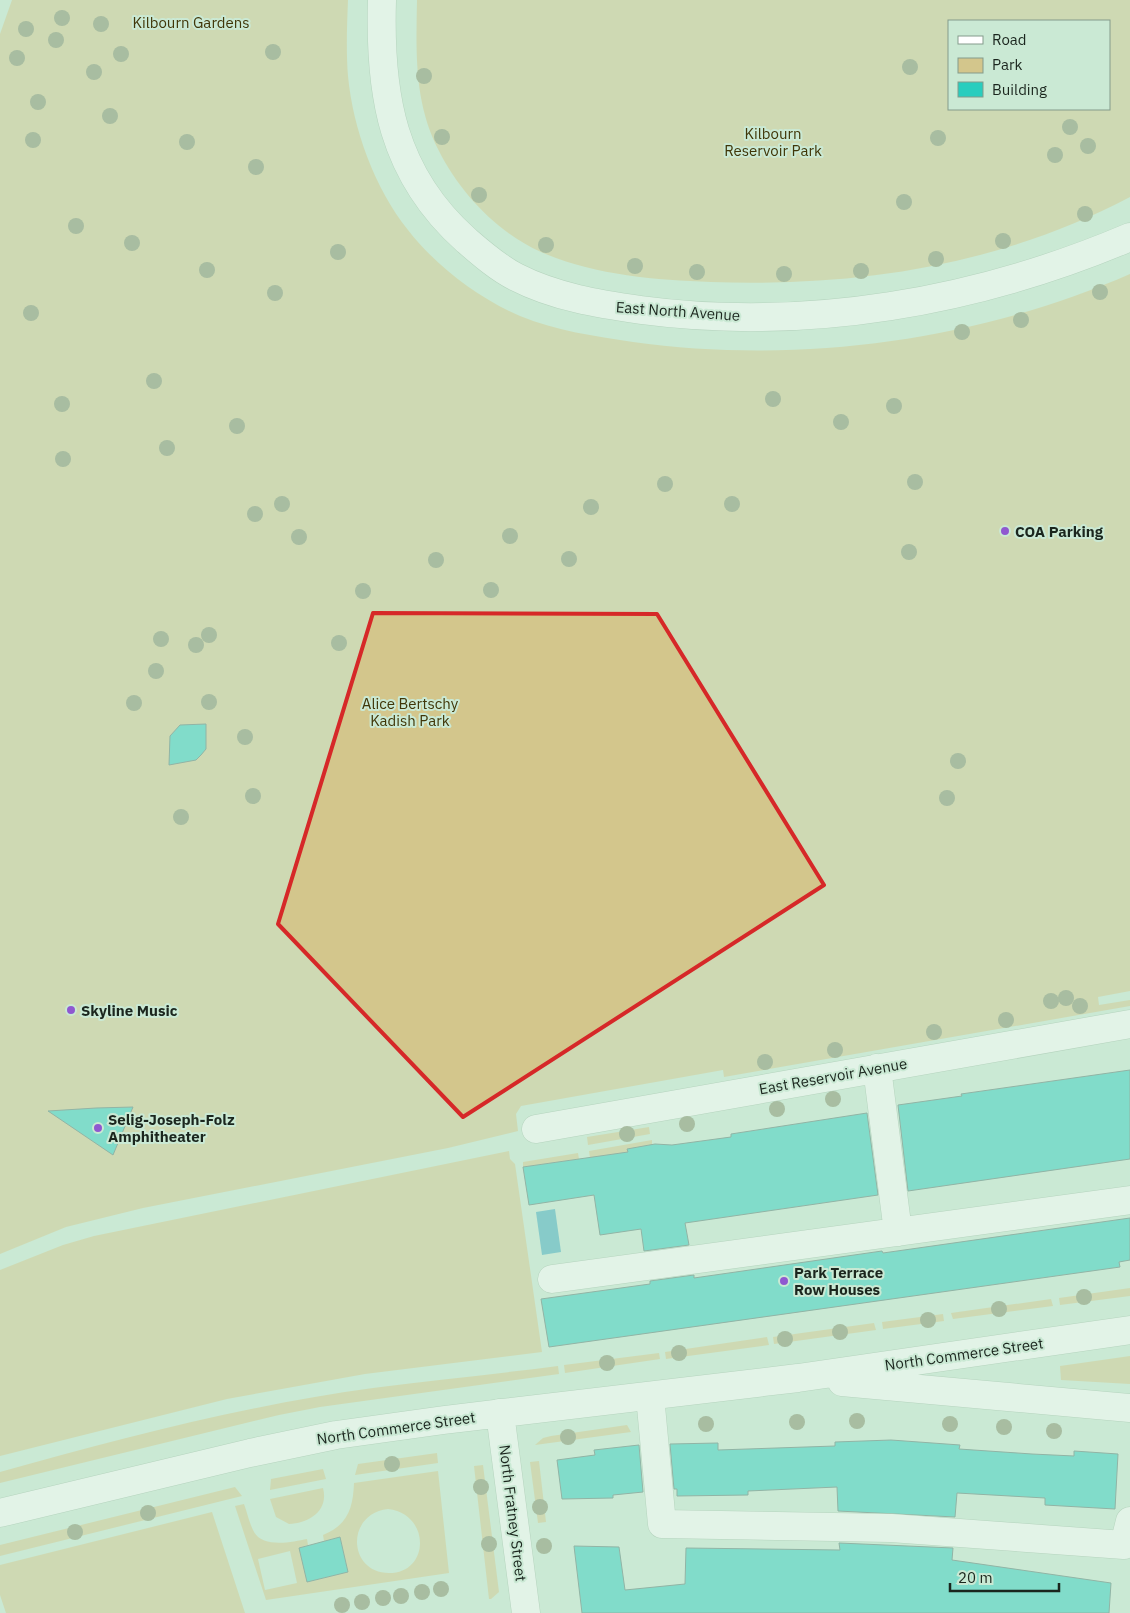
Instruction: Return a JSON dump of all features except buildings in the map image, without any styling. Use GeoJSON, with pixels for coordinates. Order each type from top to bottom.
{"type":"FeatureCollection","features":[{"type":"Feature","properties":{"kind":"street","name":"East North Avenue"},"geometry":{"type":"LineString","coordinates":[[382,0],[383,74],[388,110],[406,160],[428,199],[455,230],[482,254],[516,277],[559,294],[604,305],[697,315],[786,316],[874,309],[916,303],[1005,283],[1050,269],[1130,237]]}},
{"type":"Feature","properties":{"kind":"street","name":"East Reservoir Avenue"},"geometry":{"type":"LineString","coordinates":[[536,1129],[1130,1024]]}},
{"type":"Feature","properties":{"kind":"street"},"geometry":{"type":"LineString","coordinates":[[877,1068],[898,1232]]}},
{"type":"Feature","properties":{"kind":"street"},"geometry":{"type":"LineString","coordinates":[[552,1279],[1130,1200]]}},
{"type":"Feature","properties":{"kind":"street","name":"North Commerce Street"},"geometry":{"type":"LineString","coordinates":[[0,1514],[305,1441],[500,1413],[798,1378],[1130,1330]]}},
{"type":"Feature","properties":{"kind":"street","name":"North Commerce Street"},"geometry":{"type":"LineString","coordinates":[[798,1378],[1130,1408]]}},
{"type":"Feature","properties":{"kind":"street"},"geometry":{"type":"LineString","coordinates":[[650,1396],[662,1524],[890,1528],[1124,1545],[1130,1521]]}},
{"type":"Feature","properties":{"kind":"street","name":"North Fratney Street"},"geometry":{"type":"LineString","coordinates":[[500,1413],[526,1613]]}},
{"type":"Feature","properties":{"kind":"highlighted area"},"geometry":{"type":"Polygon","coordinates":[[[373,613],[657,614],[824,885],[463,1117],[278,924],[373,613]]]}},
{"type":"Feature","properties":{"kind":"green space","name":"Alice Bertschy Kadish Park"},"geometry":{"type":"Polygon","coordinates":[[[12,0],[348,0],[347,67],[355,117],[360,137],[376,177],[396,214],[431,256],[473,290],[504,309],[534,321],[562,329],[633,342],[759,351],[823,348],[886,342],[949,331],[1011,316],[1072,297],[1130,274],[1130,991],[1098,997],[1099,1005],[1130,1000],[1130,1006],[724,1077],[723,1070],[521,1106],[516,1114],[518,1131],[448,1148],[143,1208],[66,1227],[0,1254],[0,34],[12,0]]]}},
{"type":"Feature","properties":{"kind":"green space","name":"Kilbourn Reservoir Park"},"geometry":{"type":"Polygon","coordinates":[[[417,0],[1130,0],[1130,197],[1080,221],[1030,240],[978,256],[926,267],[873,275],[820,281],[766,283],[668,280],[603,271],[561,260],[525,244],[495,223],[469,196],[448,167],[431,133],[421,96],[417,58],[417,0]]]}},
{"type":"Feature","properties":{"kind":"green space"},"geometry":{"type":"Polygon","coordinates":[[[649,1127],[650,1134],[588,1145],[587,1137],[649,1127]]]}},
{"type":"Feature","properties":{"kind":"green space"},"geometry":{"type":"Polygon","coordinates":[[[652,1140],[652,1145],[627,1149],[628,1153],[590,1158],[589,1151],[652,1140]]]}},
{"type":"Feature","properties":{"kind":"green space"},"geometry":{"type":"Polygon","coordinates":[[[509,1151],[510,1159],[515,1164],[542,1352],[365,1374],[227,1399],[0,1456],[0,1270],[63,1245],[94,1236],[509,1151]]]}},
{"type":"Feature","properties":{"kind":"green space"},"geometry":{"type":"Polygon","coordinates":[[[578,1153],[579,1159],[523,1167],[523,1162],[578,1153]]]}},
{"type":"Feature","properties":{"kind":"green space"},"geometry":{"type":"Polygon","coordinates":[[[1130,1288],[1130,1296],[1060,1305],[1059,1298],[1130,1288]]]}},
{"type":"Feature","properties":{"kind":"green space"},"geometry":{"type":"Polygon","coordinates":[[[1051,1299],[1053,1306],[953,1319],[951,1313],[1051,1299]]]}},
{"type":"Feature","properties":{"kind":"green space"},"geometry":{"type":"Polygon","coordinates":[[[943,1314],[944,1321],[883,1329],[882,1322],[943,1314]]]}},
{"type":"Feature","properties":{"kind":"green space"},"geometry":{"type":"Polygon","coordinates":[[[874,1323],[876,1330],[774,1344],[773,1337],[874,1323]]]}},
{"type":"Feature","properties":{"kind":"green space"},"geometry":{"type":"Polygon","coordinates":[[[767,1337],[769,1345],[666,1359],[665,1352],[767,1337]]]}},
{"type":"Feature","properties":{"kind":"green space"},"geometry":{"type":"Polygon","coordinates":[[[659,1353],[660,1359],[565,1373],[564,1365],[659,1353]]]}},
{"type":"Feature","properties":{"kind":"green space"},"geometry":{"type":"Polygon","coordinates":[[[1130,1356],[1130,1384],[1061,1380],[1060,1366],[1130,1356]]]}},
{"type":"Feature","properties":{"kind":"green space"},"geometry":{"type":"Polygon","coordinates":[[[558,1366],[559,1374],[320,1407],[279,1415],[0,1483],[0,1472],[138,1435],[232,1413],[373,1388],[558,1366]]]}},
{"type":"Feature","properties":{"kind":"green space"},"geometry":{"type":"Polygon","coordinates":[[[627,1425],[631,1432],[535,1445],[543,1438],[551,1436],[627,1425]]]}},
{"type":"Feature","properties":{"kind":"green space"},"geometry":{"type":"Polygon","coordinates":[[[437,1453],[438,1463],[355,1475],[358,1464],[437,1453]]]}},
{"type":"Feature","properties":{"kind":"green space"},"geometry":{"type":"Polygon","coordinates":[[[539,1461],[546,1522],[538,1523],[530,1462],[539,1461]]]}},
{"type":"Feature","properties":{"kind":"green space"},"geometry":{"type":"Polygon","coordinates":[[[483,1465],[499,1592],[491,1599],[489,1599],[474,1466],[483,1465]]]}},
{"type":"Feature","properties":{"kind":"green space"},"geometry":{"type":"Polygon","coordinates":[[[323,1469],[326,1479],[270,1490],[271,1479],[323,1469]]]}},
{"type":"Feature","properties":{"kind":"green space"},"geometry":{"type":"Polygon","coordinates":[[[438,1471],[449,1573],[266,1600],[235,1506],[244,1504],[253,1530],[263,1540],[277,1543],[307,1539],[308,1545],[299,1548],[308,1582],[348,1572],[340,1537],[324,1541],[323,1535],[344,1521],[350,1508],[354,1483],[438,1471]],[[388,1509],[374,1513],[364,1521],[359,1531],[357,1543],[359,1554],[366,1564],[375,1570],[389,1573],[402,1570],[412,1564],[418,1554],[420,1543],[418,1531],[412,1521],[402,1513],[388,1509]],[[290,1551],[258,1559],[265,1590],[297,1583],[290,1551]]]}},
{"type":"Feature","properties":{"kind":"green space"},"geometry":{"type":"Polygon","coordinates":[[[235,1487],[242,1496],[0,1556],[0,1545],[235,1487]]]}},
{"type":"Feature","properties":{"kind":"green space"},"geometry":{"type":"Polygon","coordinates":[[[323,1488],[323,1503],[316,1514],[310,1518],[289,1524],[276,1517],[270,1499],[323,1488]]]}},
{"type":"Feature","properties":{"kind":"green space"},"geometry":{"type":"Polygon","coordinates":[[[212,1512],[245,1613],[6,1613],[0,1595],[0,1565],[212,1512]]]}},
{"type":"Feature","properties":{"kind":"water"},"geometry":{"type":"Polygon","coordinates":[[[555,1209],[561,1252],[542,1255],[536,1212],[555,1209]]]}},
{"type":"Feature","properties":{"kind":"place","name":"COA Parking"},"geometry":{"type":"Point","coordinates":[1005,531]}},
{"type":"Feature","properties":{"kind":"place","name":"Skyline Music"},"geometry":{"type":"Point","coordinates":[71,1010]}},
{"type":"Feature","properties":{"kind":"place","name":"Selig-Joseph-Folz Amphitheater"},"geometry":{"type":"Point","coordinates":[98,1128]}},
{"type":"Feature","properties":{"kind":"place","name":"Park Terrace Row Houses"},"geometry":{"type":"Point","coordinates":[784,1281]}},
{"type":"Feature","properties":{"kind":"park label","name":"Kilbourn Gardens"},"geometry":{"type":"Point","coordinates":[191,22]}}]}
